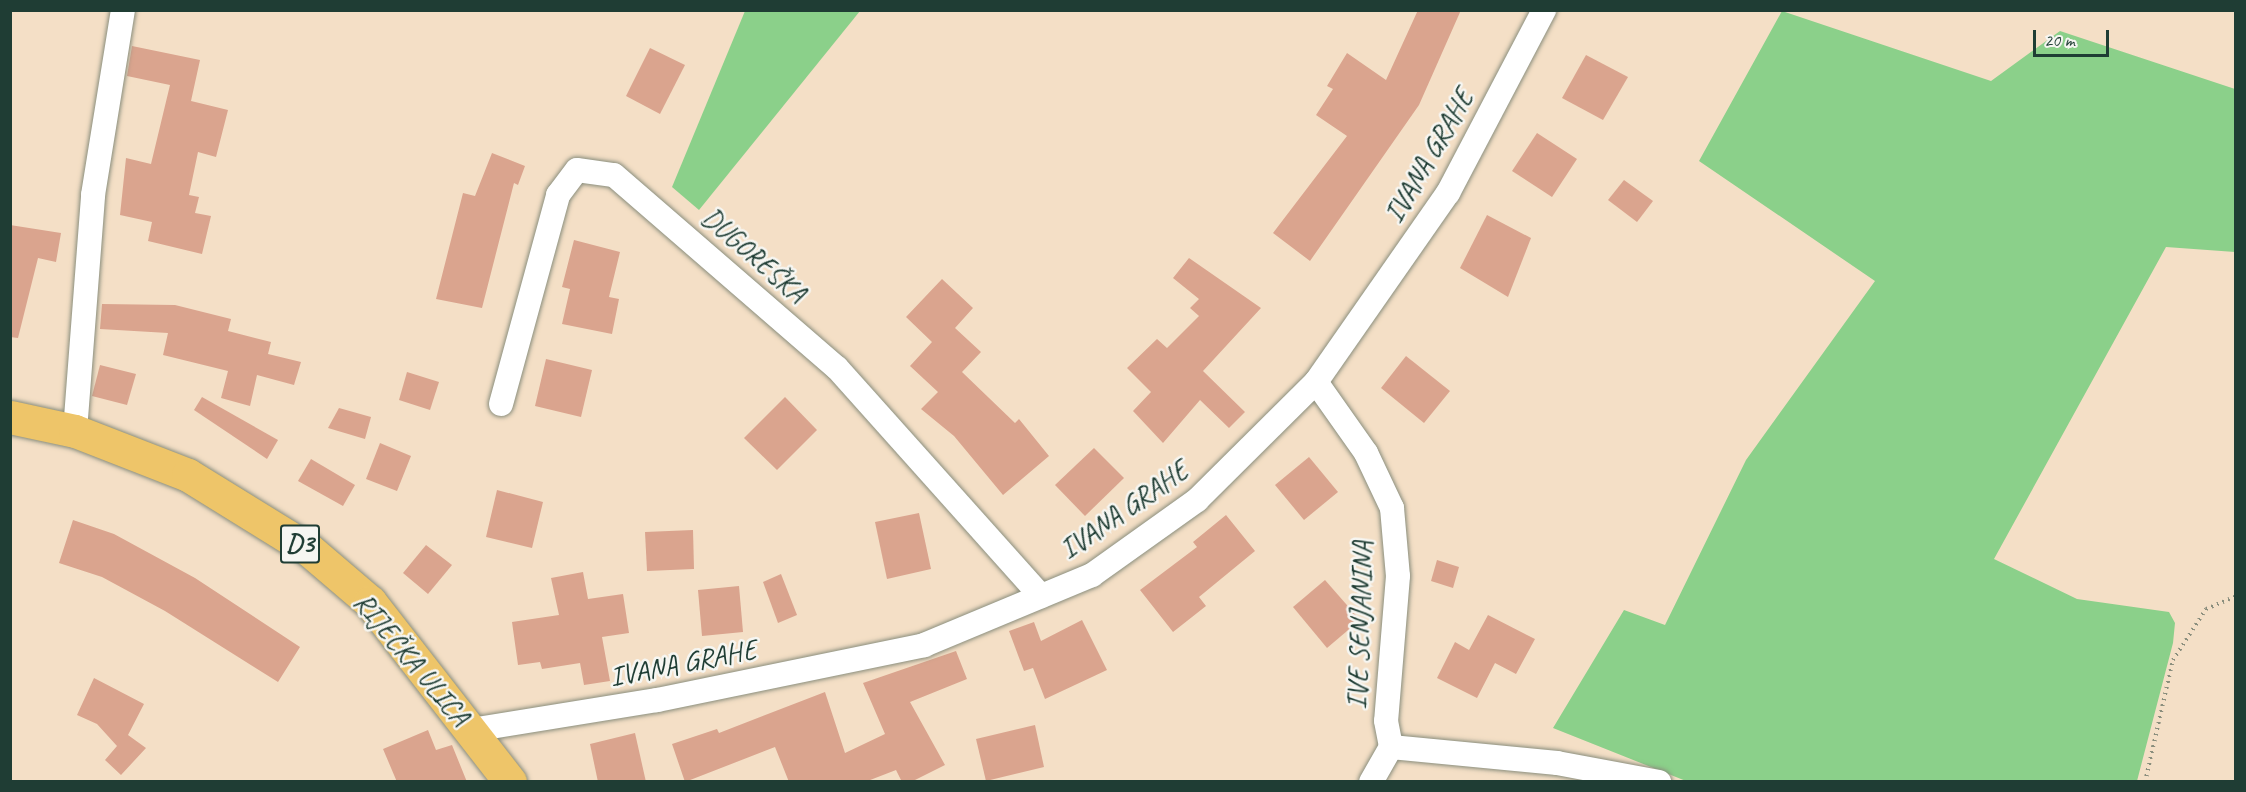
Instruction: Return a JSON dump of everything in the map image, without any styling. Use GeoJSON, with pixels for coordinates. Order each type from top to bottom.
{"type":"FeatureCollection","features":[{"type":"Feature","properties":{"kind":"main road","name":"RIJEČKA ULICA"},"geometry":{"type":"LineString","coordinates":[[10,417],[75,431],[188,476],[308,549],[370,602],[472,730],[510,782]]}},
{"type":"Feature","properties":{"kind":"street"},"geometry":{"type":"LineString","coordinates":[[75,431],[93,195],[123,10]]}},
{"type":"Feature","properties":{"kind":"street","name":"IVANA GRAHE"},"geometry":{"type":"LineString","coordinates":[[472,730],[657,700],[924,645],[1092,575],[1197,500],[1316,382],[1449,193],[1544,10]]}},
{"type":"Feature","properties":{"kind":"street","name":"DUGOREŠKA"},"geometry":{"type":"LineString","coordinates":[[501,404],[558,195],[577,170],[614,175],[837,368],[1041,596]]}},
{"type":"Feature","properties":{"kind":"street","name":"IVE SENJANINA"},"geometry":{"type":"LineString","coordinates":[[1316,382],[1366,453],[1392,508],[1398,576],[1386,721],[1390,747],[1371,782]]}},
{"type":"Feature","properties":{"kind":"street","name":"IVE SENJANINA"},"geometry":{"type":"LineString","coordinates":[[1390,747],[1557,763],[1659,782]]}},
{"type":"Feature","properties":{"kind":"path"},"geometry":{"type":"LineString","coordinates":[[2145,782],[2173,660],[2206,609],[2235,596]]}},
{"type":"Feature","properties":{"kind":"green space"},"geometry":{"type":"Polygon","coordinates":[[[745,11],[860,11],[699,210],[672,187],[745,11]]]}},
{"type":"Feature","properties":{"kind":"green space"},"geometry":{"type":"Polygon","coordinates":[[[1782,11],[1991,81],[2060,31],[2235,89],[2235,252],[2166,247],[1994,559],[2077,599],[2169,612],[2175,623],[2173,643],[2137,781],[1686,781],[1553,728],[1624,610],[1665,625],[1746,460],[1875,281],[1699,161],[1782,11]]]}},
{"type":"Feature","properties":{"kind":"building"},"geometry":{"type":"Polygon","coordinates":[[[1418,10],[1461,10],[1419,105],[1310,261],[1273,233],[1347,136],[1316,115],[1333,89],[1327,86],[1347,53],[1386,80],[1418,10]]]}},
{"type":"Feature","properties":{"kind":"building"},"geometry":{"type":"Polygon","coordinates":[[[132,46],[200,60],[191,101],[228,110],[216,157],[198,152],[189,195],[199,197],[195,213],[211,216],[202,254],[148,241],[152,222],[120,215],[126,158],[151,164],[170,85],[127,76],[132,46]]]}},
{"type":"Feature","properties":{"kind":"building"},"geometry":{"type":"Polygon","coordinates":[[[650,48],[685,65],[660,114],[626,96],[650,48]]]}},
{"type":"Feature","properties":{"kind":"building"},"geometry":{"type":"Polygon","coordinates":[[[1586,55],[1628,77],[1603,120],[1562,98],[1586,55]]]}},
{"type":"Feature","properties":{"kind":"building"},"geometry":{"type":"Polygon","coordinates":[[[1537,133],[1577,159],[1552,197],[1512,171],[1537,133]]]}},
{"type":"Feature","properties":{"kind":"building"},"geometry":{"type":"Polygon","coordinates":[[[492,153],[525,166],[518,185],[514,183],[482,308],[436,299],[463,193],[475,196],[492,153]]]}},
{"type":"Feature","properties":{"kind":"building"},"geometry":{"type":"Polygon","coordinates":[[[1624,180],[1653,201],[1637,222],[1608,200],[1624,180]]]}},
{"type":"Feature","properties":{"kind":"building"},"geometry":{"type":"Polygon","coordinates":[[[1487,215],[1531,238],[1508,297],[1460,268],[1487,215]]]}},
{"type":"Feature","properties":{"kind":"building"},"geometry":{"type":"Polygon","coordinates":[[[10,225],[61,233],[56,262],[38,258],[18,338],[10,337],[10,225]]]}},
{"type":"Feature","properties":{"kind":"building"},"geometry":{"type":"Polygon","coordinates":[[[574,240],[620,252],[609,297],[619,299],[612,334],[562,324],[570,289],[562,287],[574,240]]]}},
{"type":"Feature","properties":{"kind":"building"},"geometry":{"type":"Polygon","coordinates":[[[1189,258],[1261,308],[1203,371],[1245,412],[1229,428],[1200,400],[1163,443],[1133,411],[1151,392],[1127,368],[1157,339],[1167,348],[1199,316],[1190,308],[1199,299],[1173,278],[1189,258]]]}},
{"type":"Feature","properties":{"kind":"building"},"geometry":{"type":"Polygon","coordinates":[[[942,279],[973,308],[955,328],[981,352],[962,372],[1015,423],[1019,419],[1049,456],[1003,495],[954,436],[921,409],[938,392],[910,366],[932,342],[906,317],[942,279]]]}},
{"type":"Feature","properties":{"kind":"building"},"geometry":{"type":"Polygon","coordinates":[[[102,304],[175,305],[231,319],[228,331],[271,342],[268,354],[301,362],[294,385],[257,375],[250,406],[221,398],[228,371],[163,355],[168,333],[100,329],[102,304]]]}},
{"type":"Feature","properties":{"kind":"building"},"geometry":{"type":"Polygon","coordinates":[[[1406,356],[1450,391],[1424,423],[1381,388],[1406,356]]]}},
{"type":"Feature","properties":{"kind":"building"},"geometry":{"type":"Polygon","coordinates":[[[546,359],[592,370],[581,417],[535,406],[546,359]]]}},
{"type":"Feature","properties":{"kind":"building"},"geometry":{"type":"Polygon","coordinates":[[[100,365],[136,374],[127,405],[92,396],[100,365]]]}},
{"type":"Feature","properties":{"kind":"building"},"geometry":{"type":"Polygon","coordinates":[[[407,372],[439,382],[430,410],[399,400],[407,372]]]}},
{"type":"Feature","properties":{"kind":"building"},"geometry":{"type":"Polygon","coordinates":[[[202,397],[278,440],[267,459],[194,410],[202,397]]]}},
{"type":"Feature","properties":{"kind":"building"},"geometry":{"type":"Polygon","coordinates":[[[785,397],[817,430],[777,470],[744,438],[785,397]]]}},
{"type":"Feature","properties":{"kind":"building"},"geometry":{"type":"Polygon","coordinates":[[[339,408],[371,417],[365,439],[328,428],[339,408]]]}},
{"type":"Feature","properties":{"kind":"building"},"geometry":{"type":"Polygon","coordinates":[[[380,443],[411,456],[397,491],[366,479],[380,443]]]}},
{"type":"Feature","properties":{"kind":"building"},"geometry":{"type":"Polygon","coordinates":[[[1094,448],[1124,478],[1085,516],[1055,485],[1094,448]]]}},
{"type":"Feature","properties":{"kind":"building"},"geometry":{"type":"Polygon","coordinates":[[[1309,457],[1338,492],[1304,520],[1275,485],[1309,457]]]}},
{"type":"Feature","properties":{"kind":"building"},"geometry":{"type":"Polygon","coordinates":[[[311,459],[355,485],[343,506],[298,481],[311,459]]]}},
{"type":"Feature","properties":{"kind":"building"},"geometry":{"type":"Polygon","coordinates":[[[497,490],[543,502],[532,548],[486,537],[497,490]]]}},
{"type":"Feature","properties":{"kind":"building"},"geometry":{"type":"Polygon","coordinates":[[[919,513],[931,569],[887,579],[875,522],[919,513]]]}},
{"type":"Feature","properties":{"kind":"building"},"geometry":{"type":"Polygon","coordinates":[[[1226,515],[1255,551],[1199,597],[1206,606],[1173,632],[1140,590],[1197,547],[1193,542],[1226,515]]]}},
{"type":"Feature","properties":{"kind":"building"},"geometry":{"type":"Polygon","coordinates":[[[73,520],[114,534],[195,578],[300,647],[278,682],[165,611],[102,577],[59,563],[73,520]]]}},
{"type":"Feature","properties":{"kind":"building"},"geometry":{"type":"Polygon","coordinates":[[[693,530],[694,569],[647,571],[645,532],[693,530]]]}},
{"type":"Feature","properties":{"kind":"building"},"geometry":{"type":"Polygon","coordinates":[[[426,545],[452,565],[428,594],[403,573],[426,545]]]}},
{"type":"Feature","properties":{"kind":"building"},"geometry":{"type":"Polygon","coordinates":[[[1437,560],[1459,567],[1453,588],[1431,581],[1437,560]]]}},
{"type":"Feature","properties":{"kind":"building"},"geometry":{"type":"Polygon","coordinates":[[[583,572],[588,599],[623,594],[629,633],[602,637],[610,681],[584,685],[580,663],[542,669],[540,662],[518,665],[512,622],[559,615],[551,578],[583,572]]]}},
{"type":"Feature","properties":{"kind":"building"},"geometry":{"type":"Polygon","coordinates":[[[781,574],[797,615],[778,623],[763,582],[781,574]]]}},
{"type":"Feature","properties":{"kind":"building"},"geometry":{"type":"Polygon","coordinates":[[[1325,580],[1360,620],[1327,648],[1293,607],[1325,580]]]}},
{"type":"Feature","properties":{"kind":"building"},"geometry":{"type":"Polygon","coordinates":[[[739,586],[743,632],[702,636],[698,590],[739,586]]]}},
{"type":"Feature","properties":{"kind":"building"},"geometry":{"type":"Polygon","coordinates":[[[1488,615],[1535,639],[1516,674],[1495,663],[1477,698],[1437,678],[1455,642],[1469,650],[1488,615]]]}},
{"type":"Feature","properties":{"kind":"building"},"geometry":{"type":"Polygon","coordinates":[[[1082,620],[1107,670],[1045,699],[1033,668],[1024,671],[1009,631],[1034,622],[1041,641],[1082,620]]]}},
{"type":"Feature","properties":{"kind":"building"},"geometry":{"type":"Polygon","coordinates":[[[956,651],[967,679],[910,702],[945,765],[911,782],[902,782],[896,770],[865,782],[789,782],[775,747],[685,782],[672,744],[717,729],[719,733],[825,692],[845,753],[885,734],[863,683],[956,651]]]}},
{"type":"Feature","properties":{"kind":"building"},"geometry":{"type":"Polygon","coordinates":[[[94,678],[144,704],[128,735],[146,748],[121,775],[105,760],[117,746],[97,724],[77,715],[94,678]]]}},
{"type":"Feature","properties":{"kind":"building"},"geometry":{"type":"Polygon","coordinates":[[[1035,725],[1044,767],[986,781],[976,739],[1035,725]]]}},
{"type":"Feature","properties":{"kind":"building"},"geometry":{"type":"Polygon","coordinates":[[[428,730],[436,750],[452,745],[467,782],[397,782],[383,749],[428,730]]]}},
{"type":"Feature","properties":{"kind":"building"},"geometry":{"type":"Polygon","coordinates":[[[635,733],[646,782],[598,782],[590,744],[635,733]]]}}]}
